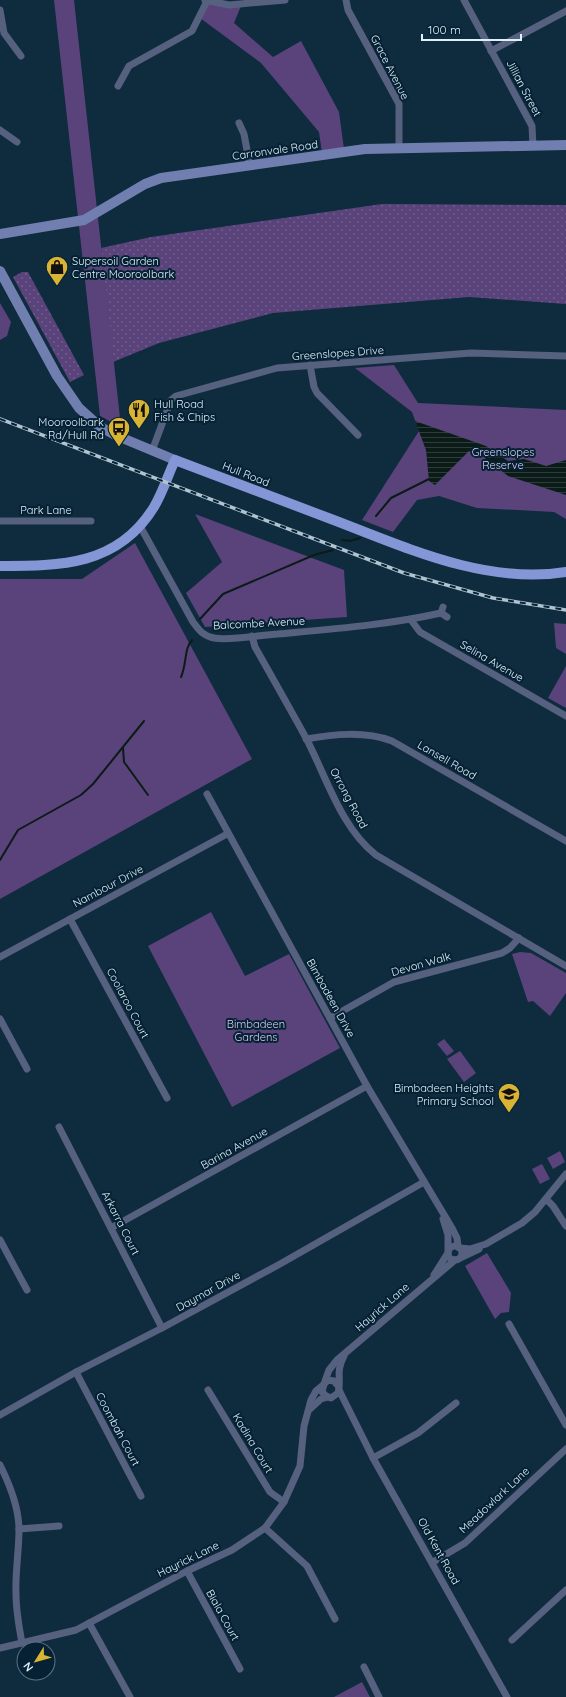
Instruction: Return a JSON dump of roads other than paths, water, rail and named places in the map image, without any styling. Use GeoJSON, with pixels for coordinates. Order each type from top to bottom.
{"type":"FeatureCollection","features":[{"type":"Feature","properties":{"kind":"main road"},"geometry":{"type":"LineString","coordinates":[[0,566],[44,566],[77,562],[93,557],[114,546],[140,526],[156,504],[175,460]]}},
{"type":"Feature","properties":{"kind":"main road","name":"Hull Road"},"geometry":{"type":"LineString","coordinates":[[175,460],[411,549],[460,565],[516,574],[548,574],[566,572]]}},
{"type":"Feature","properties":{"kind":"street"},"geometry":{"type":"LineString","coordinates":[[118,86],[129,66],[192,31],[206,0],[229,5],[285,0]]}},
{"type":"Feature","properties":{"kind":"street","name":"Grace Avenue"},"geometry":{"type":"LineString","coordinates":[[346,0],[348,10],[399,104],[400,148]]}},
{"type":"Feature","properties":{"kind":"street","name":"Jillian Street"},"geometry":{"type":"LineString","coordinates":[[464,0],[532,126],[533,146]]}},
{"type":"Feature","properties":{"kind":"street"},"geometry":{"type":"LineString","coordinates":[[0,10],[4,33],[21,56]]}},
{"type":"Feature","properties":{"kind":"street"},"geometry":{"type":"LineString","coordinates":[[491,50],[566,11]]}},
{"type":"Feature","properties":{"kind":"street"},"geometry":{"type":"LineString","coordinates":[[239,123],[244,134],[250,166]]}},
{"type":"Feature","properties":{"kind":"street"},"geometry":{"type":"LineString","coordinates":[[0,130],[16,142]]}},
{"type":"Feature","properties":{"kind":"street","name":"Carronvale Road"},"geometry":{"type":"LineString","coordinates":[[0,234],[84,220],[145,184],[162,178],[365,149],[566,145]]}},
{"type":"Feature","properties":{"kind":"street","name":"Hull Road"},"geometry":{"type":"LineString","coordinates":[[0,271],[57,376],[79,408],[99,426],[115,435],[175,460]]}},
{"type":"Feature","properties":{"kind":"street","name":"Greenslopes Drive"},"geometry":{"type":"LineString","coordinates":[[152,451],[171,400],[176,396],[277,368],[471,353],[566,356]]}},
{"type":"Feature","properties":{"kind":"street"},"geometry":{"type":"LineString","coordinates":[[310,365],[314,387],[317,393],[358,434]]}},
{"type":"Feature","properties":{"kind":"street","name":"Park Lane"},"geometry":{"type":"LineString","coordinates":[[0,521],[91,521]]}},
{"type":"Feature","properties":{"kind":"street","name":"Balcombe Avenue"},"geometry":{"type":"LineString","coordinates":[[140,526],[201,634],[215,639],[411,620],[444,612]]}},
{"type":"Feature","properties":{"kind":"street","name":"Selina Avenue"},"geometry":{"type":"LineString","coordinates":[[411,620],[420,632],[566,716]]}},
{"type":"Feature","properties":{"kind":"street","name":"Orrong Road"},"geometry":{"type":"LineString","coordinates":[[252,636],[255,647],[306,739],[351,828],[367,848],[376,855],[566,966]]}},
{"type":"Feature","properties":{"kind":"street","name":"Lansell Road"},"geometry":{"type":"LineString","coordinates":[[306,739],[366,734],[379,736],[392,741],[566,841]]}},
{"type":"Feature","properties":{"kind":"street","name":"Bimbadeen Drive"},"geometry":{"type":"LineString","coordinates":[[207,794],[227,834],[367,1086],[457,1238],[459,1248]]}},
{"type":"Feature","properties":{"kind":"street","name":"Nambour Drive"},"geometry":{"type":"LineString","coordinates":[[0,957],[227,834]]}},
{"type":"Feature","properties":{"kind":"street","name":"Coolaroo Court"},"geometry":{"type":"LineString","coordinates":[[70,919],[167,1098]]}},
{"type":"Feature","properties":{"kind":"street","name":"Devon Walk"},"geometry":{"type":"LineString","coordinates":[[330,1018],[394,982],[502,952],[510,948],[519,938]]}},
{"type":"Feature","properties":{"kind":"street"},"geometry":{"type":"LineString","coordinates":[[0,1019],[27,1069]]}},
{"type":"Feature","properties":{"kind":"street","name":"Barina Avenue"},"geometry":{"type":"LineString","coordinates":[[111,1228],[367,1086]]}},
{"type":"Feature","properties":{"kind":"street","name":"Arkarra Court"},"geometry":{"type":"LineString","coordinates":[[59,1127],[162,1328]]}},
{"type":"Feature","properties":{"kind":"street","name":"Hayrick Lane"},"geometry":{"type":"LineString","coordinates":[[31,1641],[63,1634],[89,1623],[187,1571],[232,1550],[265,1528],[284,1502],[300,1466],[304,1426],[311,1400],[316,1391],[323,1385],[329,1370],[432,1279],[457,1259],[474,1253],[526,1220],[546,1199],[566,1174]]}},
{"type":"Feature","properties":{"kind":"street","name":"Daymar Drive"},"geometry":{"type":"LineString","coordinates":[[0,1415],[76,1372],[162,1328],[280,1264],[424,1182]]}},
{"type":"Feature","properties":{"kind":"street"},"geometry":{"type":"LineString","coordinates":[[546,1199],[553,1206],[566,1226]]}},
{"type":"Feature","properties":{"kind":"street","name":"Bimbadeen Drive"},"geometry":{"type":"LineString","coordinates":[[440,1210],[447,1230],[448,1252]]}},
{"type":"Feature","properties":{"kind":"street"},"geometry":{"type":"LineString","coordinates":[[0,1240],[27,1290]]}},
{"type":"Feature","properties":{"kind":"street","name":"Hayrick Lane"},"geometry":{"type":"LineString","coordinates":[[459,1248],[470,1249],[486,1244]]}},
{"type":"Feature","properties":{"kind":"street"},"geometry":{"type":"LineString","coordinates":[[454,1246],[459,1248],[462,1253],[457,1259],[450,1258],[448,1252],[454,1246]]}},
{"type":"Feature","properties":{"kind":"street","name":"Hayrick Lane"},"geometry":{"type":"LineString","coordinates":[[432,1279],[448,1252]]}},
{"type":"Feature","properties":{"kind":"street"},"geometry":{"type":"LineString","coordinates":[[509,1324],[566,1425]]}},
{"type":"Feature","properties":{"kind":"street","name":"Hayrick Lane"},"geometry":{"type":"LineString","coordinates":[[339,1389],[338,1375],[340,1363],[347,1353]]}},
{"type":"Feature","properties":{"kind":"street","name":"Coombah Court"},"geometry":{"type":"LineString","coordinates":[[76,1372],[141,1496]]}},
{"type":"Feature","properties":{"kind":"street"},"geometry":{"type":"LineString","coordinates":[[308,1412],[320,1399],[330,1398],[336,1396],[339,1389],[334,1381],[328,1380],[323,1385],[322,1392],[330,1398]]}},
{"type":"Feature","properties":{"kind":"street","name":"Old Kent Road"},"geometry":{"type":"LineString","coordinates":[[339,1389],[373,1458],[433,1562],[507,1697]]}},
{"type":"Feature","properties":{"kind":"street","name":"Kadina Court"},"geometry":{"type":"LineString","coordinates":[[208,1390],[270,1492],[284,1502]]}},
{"type":"Feature","properties":{"kind":"street","name":"Old Kent Road"},"geometry":{"type":"LineString","coordinates":[[330,1398],[337,1400],[344,1405],[352,1417]]}},
{"type":"Feature","properties":{"kind":"street"},"geometry":{"type":"LineString","coordinates":[[373,1458],[418,1433],[456,1403]]}},
{"type":"Feature","properties":{"kind":"street","name":"Meadowlark Lane"},"geometry":{"type":"LineString","coordinates":[[433,1562],[465,1543],[566,1449]]}},
{"type":"Feature","properties":{"kind":"street"},"geometry":{"type":"LineString","coordinates":[[0,1466],[9,1483],[15,1501],[19,1529],[16,1593],[17,1615],[22,1641]]}},
{"type":"Feature","properties":{"kind":"street"},"geometry":{"type":"LineString","coordinates":[[19,1529],[59,1526]]}},
{"type":"Feature","properties":{"kind":"street"},"geometry":{"type":"LineString","coordinates":[[265,1528],[307,1566],[335,1619]]}},
{"type":"Feature","properties":{"kind":"street","name":"Biala Court"},"geometry":{"type":"LineString","coordinates":[[187,1571],[240,1669]]}},
{"type":"Feature","properties":{"kind":"street"},"geometry":{"type":"LineString","coordinates":[[512,1640],[566,1590]]}},
{"type":"Feature","properties":{"kind":"street"},"geometry":{"type":"LineString","coordinates":[[89,1623],[130,1697]]}},
{"type":"Feature","properties":{"kind":"street","name":"Hayrick Lane"},"geometry":{"type":"LineString","coordinates":[[0,1648],[16,1644]]}},
{"type":"Feature","properties":{"kind":"street"},"geometry":{"type":"LineString","coordinates":[[364,1667],[379,1697]]}},
{"type":"Feature","properties":{"kind":"waterway"},"geometry":{"type":"LineString","coordinates":[[376,516],[391,498],[429,479]]}},
{"type":"Feature","properties":{"kind":"waterway"},"geometry":{"type":"LineString","coordinates":[[342,540],[350,541],[360,538]]}},
{"type":"Feature","properties":{"kind":"waterway"},"geometry":{"type":"LineString","coordinates":[[200,619],[223,594],[314,555],[333,550]]}},
{"type":"Feature","properties":{"kind":"waterway"},"geometry":{"type":"LineString","coordinates":[[181,677],[189,643],[192,640]]}},
{"type":"Feature","properties":{"kind":"waterway"},"geometry":{"type":"LineString","coordinates":[[0,860],[18,830],[81,795],[93,784],[144,721]]}},
{"type":"Feature","properties":{"kind":"waterway"},"geometry":{"type":"LineString","coordinates":[[123,748],[124,762],[148,795]]}},
{"type":"Feature","properties":{"kind":"railway"},"geometry":{"type":"LineString","coordinates":[[0,419],[404,573],[493,598],[566,610]]}},
{"type":"Feature","properties":{"kind":"place","name":"Supersoil Garden Centre Mooroolbark"},"geometry":{"type":"Point","coordinates":[57,286]}},
{"type":"Feature","properties":{"kind":"place","name":"Hull Road Fish & Chips"},"geometry":{"type":"Point","coordinates":[139,430]}},
{"type":"Feature","properties":{"kind":"place","name":"Mooroolbark Rd/Hull Rd"},"geometry":{"type":"Point","coordinates":[119,448]}},
{"type":"Feature","properties":{"kind":"place","name":"Bimbadeen Heights Primary School"},"geometry":{"type":"Point","coordinates":[509,1114]}},
{"type":"Feature","properties":{"kind":"park label","name":"Greenslopes Reserve"},"geometry":{"type":"Point","coordinates":[503,458]}},
{"type":"Feature","properties":{"kind":"park label","name":"Bimbadeen Gardens"},"geometry":{"type":"Point","coordinates":[256,1030]}}]}
